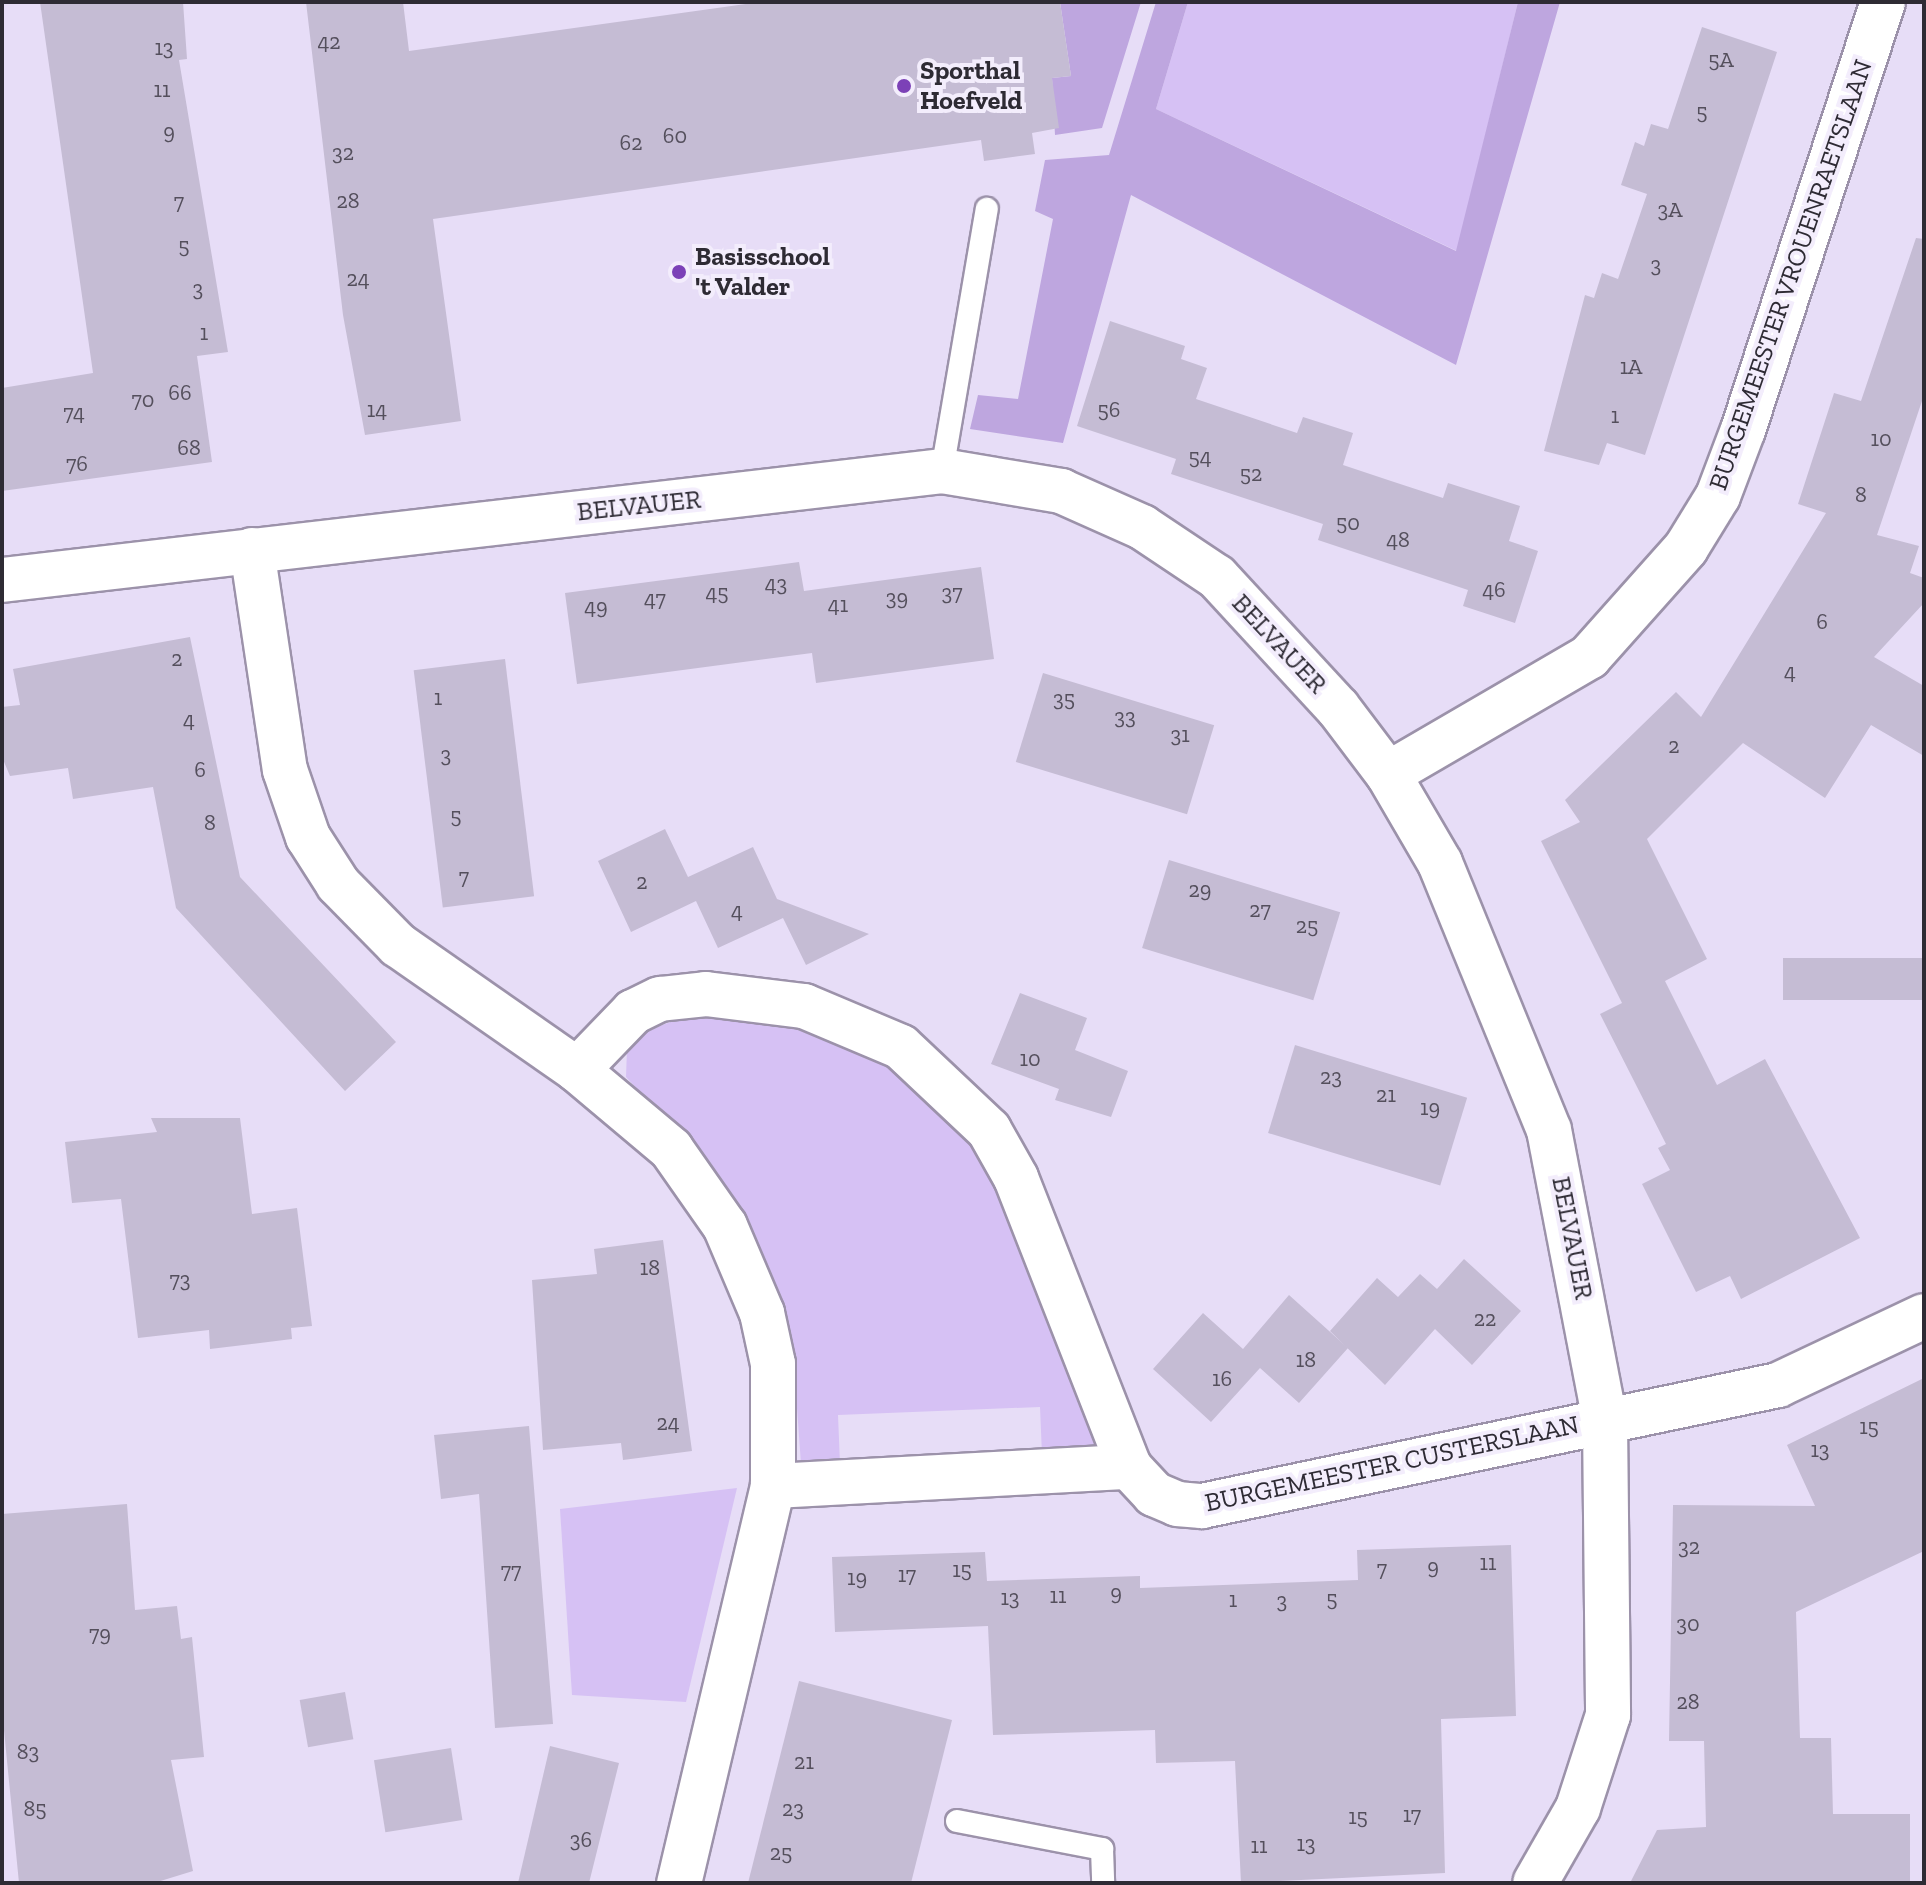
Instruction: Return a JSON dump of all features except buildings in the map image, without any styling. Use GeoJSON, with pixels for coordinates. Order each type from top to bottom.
{"type":"FeatureCollection","features":[{"type":"Feature","properties":{"kind":"street","name":"BURGEMEESTER VROUENRAETSLAAN"},"geometry":{"type":"LineString","coordinates":[[1388,774],[1589,657],[1686,548],[1718,496],[1743,430],[1883,2]]}},
{"type":"Feature","properties":{"kind":"street","name":"BELVAUER"},"geometry":{"type":"LineString","coordinates":[[2,580],[942,471],[1061,491],[1142,527],[1217,577],[1338,708],[1388,774],[1440,863],[1549,1130],[1605,1420],[1608,1715],[1578,1808],[1535,1883]]}},
{"type":"Feature","properties":{"kind":"street"},"geometry":{"type":"LineString","coordinates":[[252,550],[285,770],[316,849],[369,922],[577,1070],[671,1149],[704,1188],[746,1263],[773,1364],[773,1486],[679,1883]]}},
{"type":"Feature","properties":{"kind":"street","name":"BURGEMEESTER CUSTERSLAAN"},"geometry":{"type":"LineString","coordinates":[[577,1070],[633,1012],[660,999],[706,994],[804,1006],[901,1047],[989,1130],[1016,1178],[1129,1467],[1154,1494],[1202,1506],[1778,1385],[1924,1316]]}},
{"type":"Feature","properties":{"kind":"street"},"geometry":{"type":"LineString","coordinates":[[773,1486],[1129,1467]]}},
{"type":"Feature","properties":{"kind":"lane"},"geometry":{"type":"LineString","coordinates":[[942,471],[987,209]]}},
{"type":"Feature","properties":{"kind":"lane"},"geometry":{"type":"LineString","coordinates":[[957,1821],[1102,1849],[1103,1883]]}},
{"type":"Feature","properties":{"kind":"shaded area"},"geometry":{"type":"Polygon","coordinates":[[[1060,2],[1141,2],[1102,128],[1055,135],[1052,78],[1071,76],[1060,2]]]}},
{"type":"Feature","properties":{"kind":"shaded area"},"geometry":{"type":"Polygon","coordinates":[[[1156,2],[1188,2],[1156,109],[1456,251],[1518,2],[1560,2],[1456,365],[1131,195],[1063,443],[970,429],[978,395],[1018,399],[1053,219],[1035,211],[1045,160],[1109,155],[1156,2]]]}},
{"type":"Feature","properties":{"kind":"shaded area"},"geometry":{"type":"Polygon","coordinates":[[[1188,2],[1518,2],[1457,251],[1156,109],[1188,2]]]}},
{"type":"Feature","properties":{"kind":"shaded area"},"geometry":{"type":"Polygon","coordinates":[[[686,1016],[771,1017],[834,1035],[906,1075],[962,1127],[1002,1190],[1101,1447],[1042,1455],[1040,1407],[838,1415],[840,1464],[801,1464],[793,1352],[768,1266],[718,1177],[626,1077],[627,1049],[639,1034],[686,1016]]]}},
{"type":"Feature","properties":{"kind":"shaded area"},"geometry":{"type":"Polygon","coordinates":[[[737,1488],[686,1702],[572,1695],[560,1509],[737,1488]]]}},
{"type":"Feature","properties":{"kind":"place","name":"Sporthal Hoefveld"},"geometry":{"type":"Point","coordinates":[904,86]}},
{"type":"Feature","properties":{"kind":"place","name":"Basisschool 't Valder"},"geometry":{"type":"Point","coordinates":[679,272]}}]}
